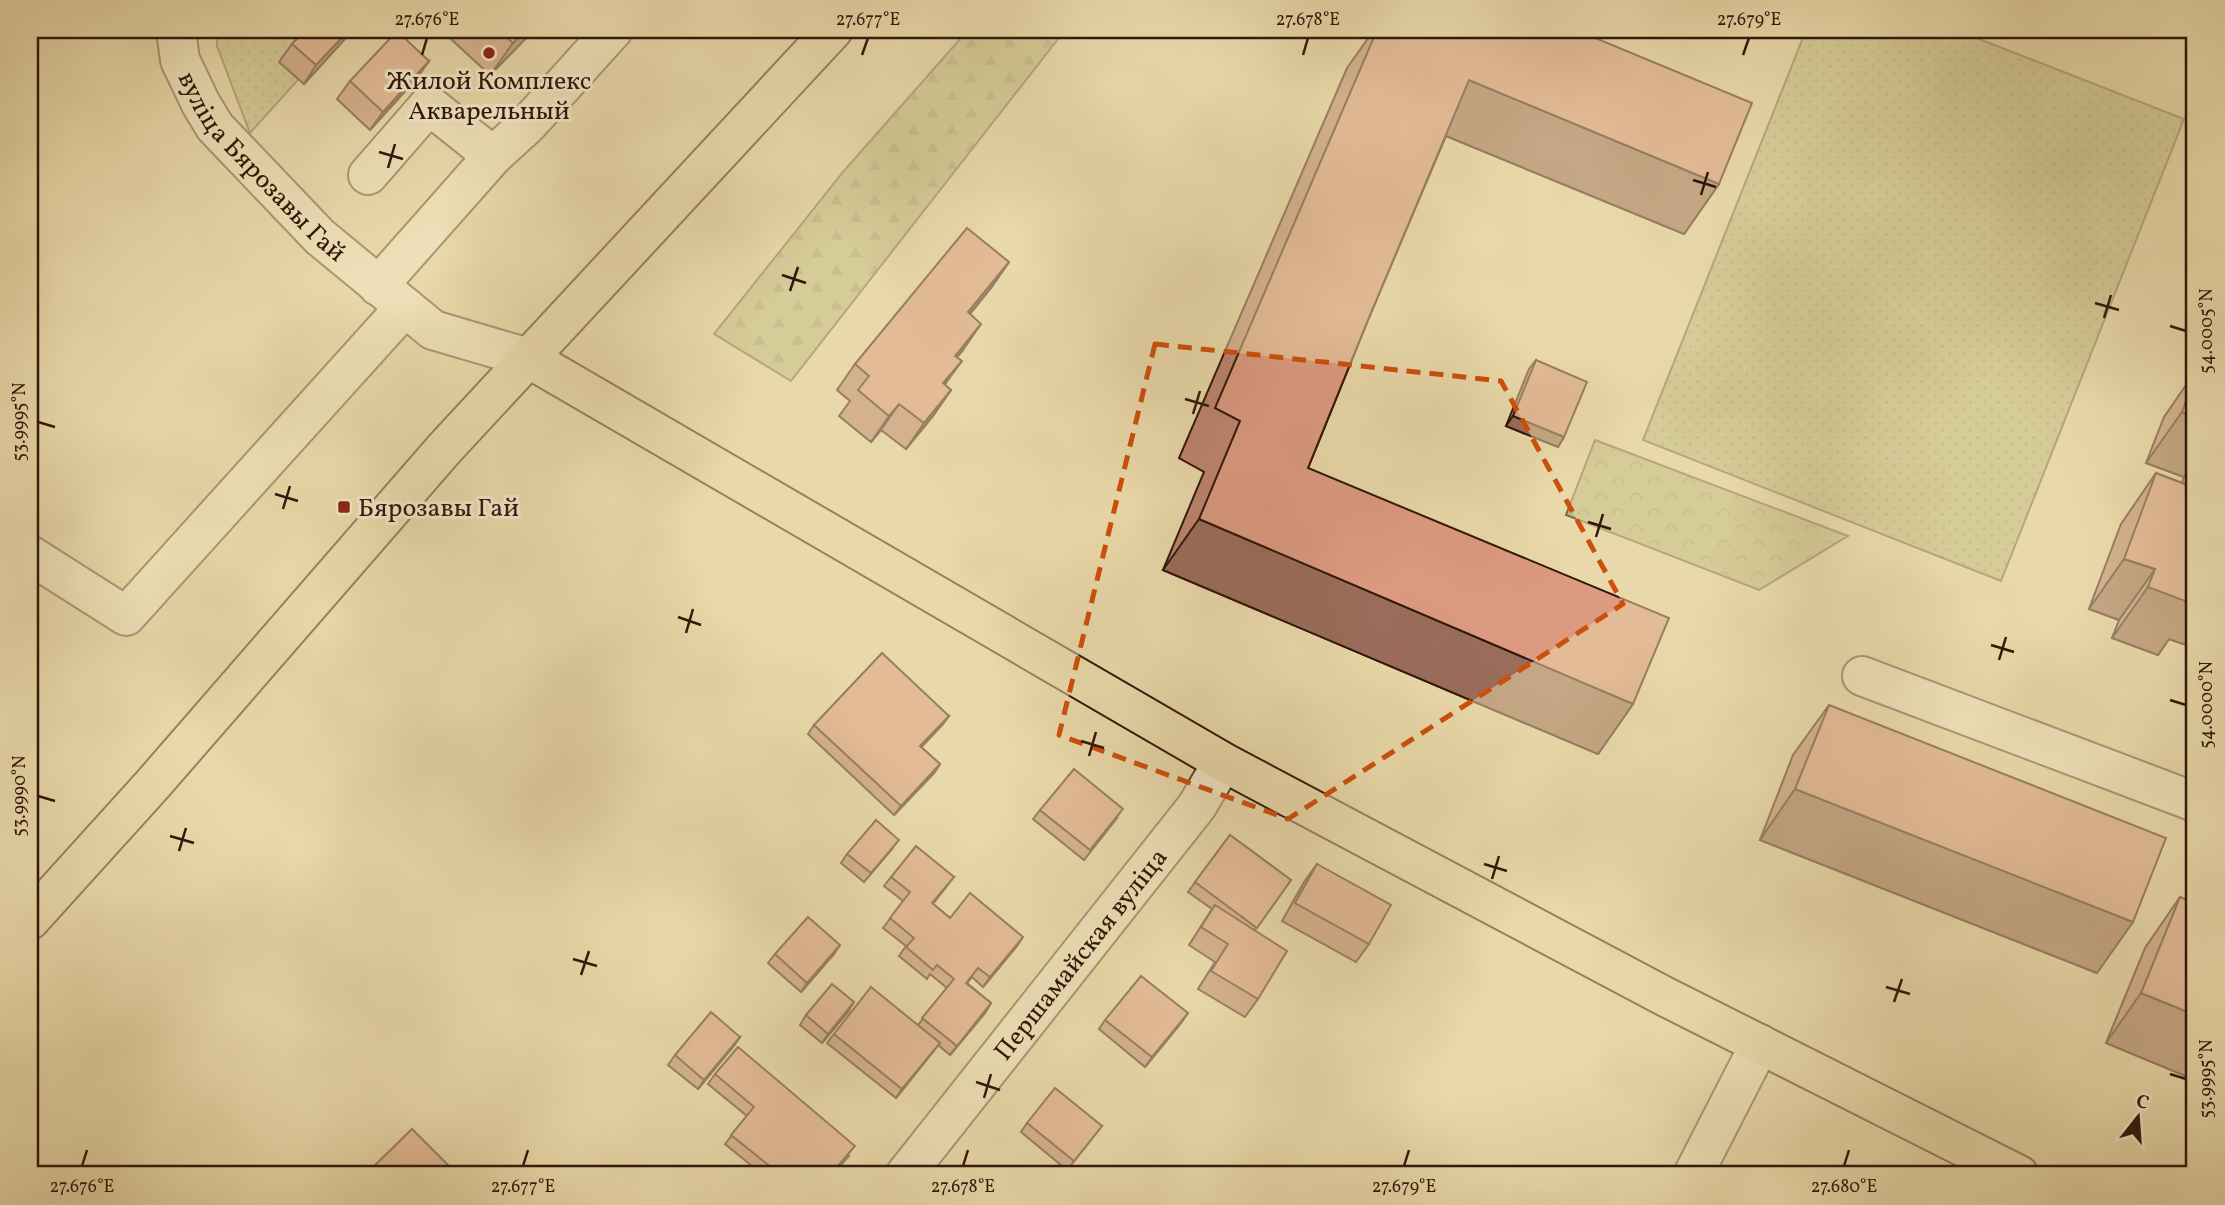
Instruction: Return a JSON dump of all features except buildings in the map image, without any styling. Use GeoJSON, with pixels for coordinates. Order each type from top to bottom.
{"type":"FeatureCollection","features":[{"type":"Feature","properties":{"kind":"main road"},"geometry":{"type":"LineString","coordinates":[[30,920],[445,448],[833,30]]}},
{"type":"Feature","properties":{"kind":"main road"},"geometry":{"type":"LineString","coordinates":[[528,358],[1223,762],[1662,995],[2019,1175]]}},
{"type":"Feature","properties":{"kind":"street","name":"вуліца Бярозавы Гай"},"geometry":{"type":"LineString","coordinates":[[176,30],[180,60],[215,127],[320,237],[433,330],[528,358]]}},
{"type":"Feature","properties":{"kind":"street"},"geometry":{"type":"LineString","coordinates":[[30,555],[126,615],[391,296],[493,156],[528,124],[613,30]]}},
{"type":"Feature","properties":{"kind":"street"},"geometry":{"type":"LineString","coordinates":[[368,175],[429,105],[493,156]]}},
{"type":"Feature","properties":{"kind":"street"},"geometry":{"type":"LineString","coordinates":[[1863,676],[2195,802]]}},
{"type":"Feature","properties":{"kind":"street","name":"Першамайская вуліца"},"geometry":{"type":"LineString","coordinates":[[905,1175],[1197,806],[1223,762]]}},
{"type":"Feature","properties":{"kind":"street"},"geometry":{"type":"LineString","coordinates":[[1693,1175],[1760,1044]]}},
{"type":"Feature","properties":{"kind":"highlighted area"},"geometry":{"type":"Polygon","coordinates":[[[1155,344],[1501,381],[1623,604],[1288,819],[1059,735],[1155,344]]]}},
{"type":"Feature","properties":{"kind":"green space"},"geometry":{"type":"Polygon","coordinates":[[[217,30],[343,30],[250,133],[217,46],[217,30]]]}},
{"type":"Feature","properties":{"kind":"green space"},"geometry":{"type":"Polygon","coordinates":[[[968,30],[1065,30],[791,381],[714,334],[843,172],[968,30]]]}},
{"type":"Feature","properties":{"kind":"green space"},"geometry":{"type":"Polygon","coordinates":[[[1806,30],[1956,30],[2184,119],[2001,581],[1643,440],[1806,30]]]}},
{"type":"Feature","properties":{"kind":"green space"},"geometry":{"type":"Polygon","coordinates":[[[1595,440],[1848,536],[1759,590],[1566,515],[1595,440]]]}},
{"type":"Feature","properties":{"kind":"place","name":"Жилой Комплекс Акварельный"},"geometry":{"type":"Point","coordinates":[489,53]}},
{"type":"Feature","properties":{"kind":"place","name":"Бярозавы Гай"},"geometry":{"type":"Point","coordinates":[344,507]}}]}
